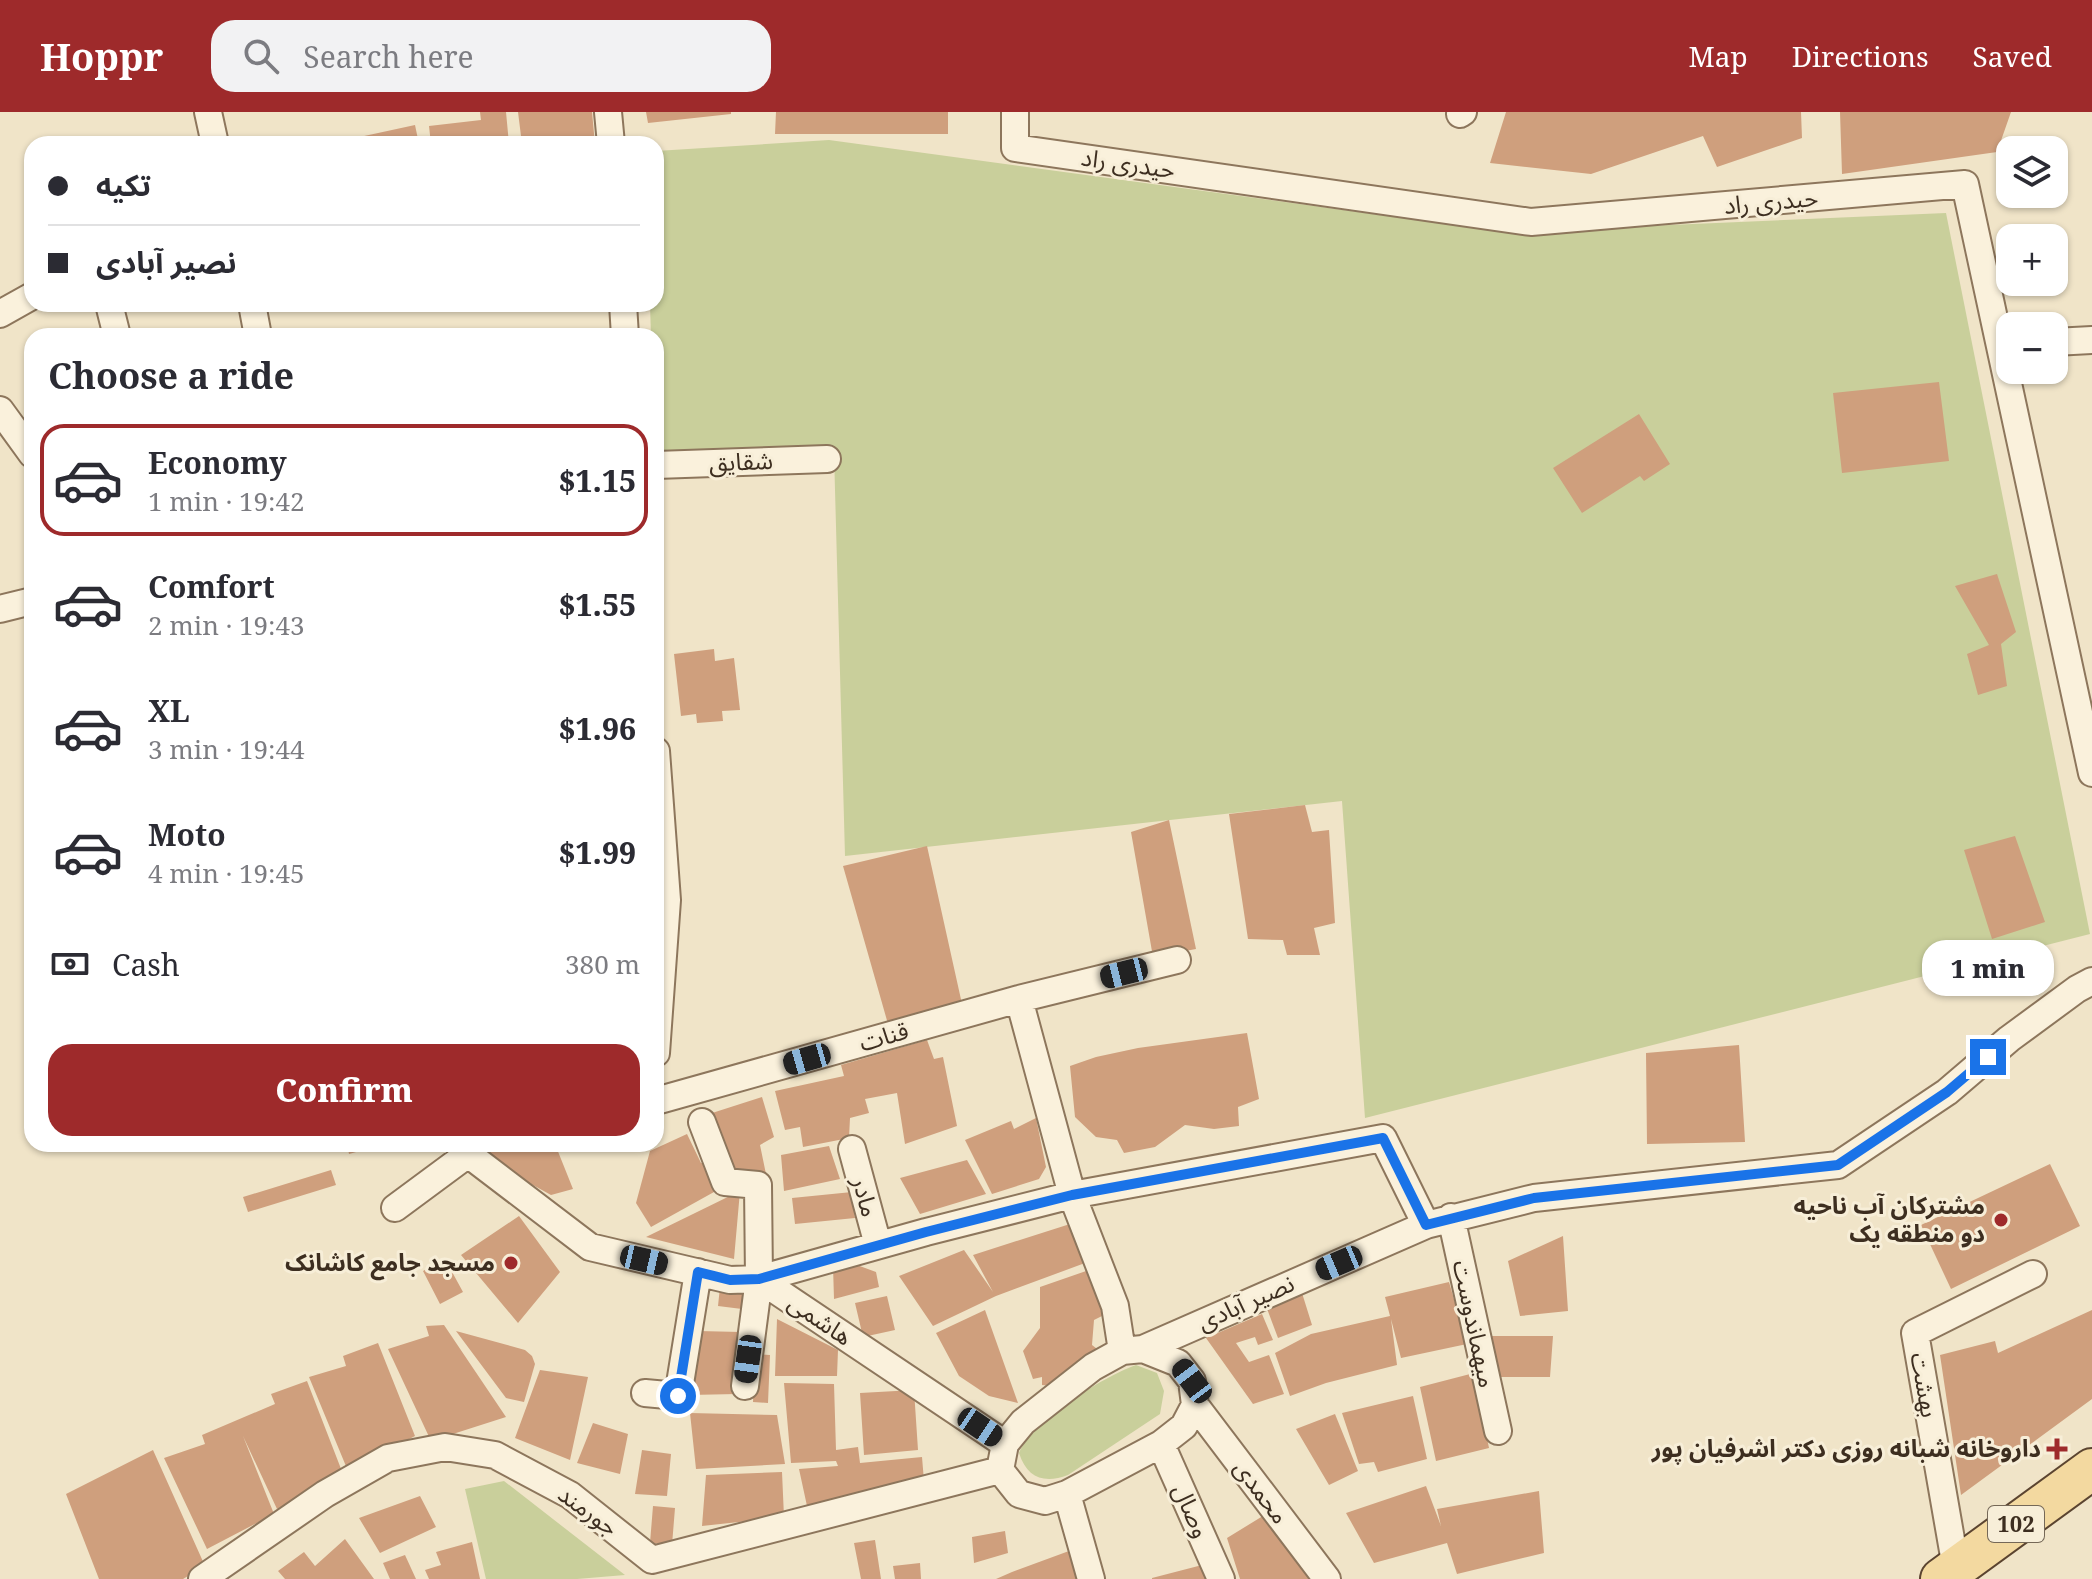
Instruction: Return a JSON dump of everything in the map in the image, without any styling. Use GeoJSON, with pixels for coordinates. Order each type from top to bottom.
{"type":"FeatureCollection","features":[{"type":"Feature","properties":{"kind":"main road","name":"102"},"geometry":{"type":"LineString","coordinates":[[1948,1574],[2092,1469]]}},
{"type":"Feature","properties":{"kind":"street"},"geometry":{"type":"LineString","coordinates":[[208,112],[213,136]]}},
{"type":"Feature","properties":{"kind":"street"},"geometry":{"type":"LineString","coordinates":[[608,112],[610,136]]}},
{"type":"Feature","properties":{"kind":"street","name":"حیدری راد"},"geometry":{"type":"LineString","coordinates":[[1015,112],[1015,148],[1531,222],[1965,184],[1997,312]]}},
{"type":"Feature","properties":{"kind":"street"},"geometry":{"type":"LineString","coordinates":[[0,314],[24,300]]}},
{"type":"Feature","properties":{"kind":"street"},"geometry":{"type":"LineString","coordinates":[[2068,341],[2092,340]]}},
{"type":"Feature","properties":{"kind":"street","name":"حیدری راد"},"geometry":{"type":"LineString","coordinates":[[2013,384],[2092,773]]}},
{"type":"Feature","properties":{"kind":"street"},"geometry":{"type":"LineString","coordinates":[[0,410],[24,443]]}},
{"type":"Feature","properties":{"kind":"street","name":"شقایق"},"geometry":{"type":"LineString","coordinates":[[664,465],[827,459]]}},
{"type":"Feature","properties":{"kind":"street"},"geometry":{"type":"LineString","coordinates":[[0,609],[24,603]]}},
{"type":"Feature","properties":{"kind":"street"},"geometry":{"type":"LineString","coordinates":[[664,859],[667,900],[664,916]]}},
{"type":"Feature","properties":{"kind":"street","name":"قنات"},"geometry":{"type":"LineString","coordinates":[[664,1099],[1019,999],[1177,960]]}},
{"type":"Feature","properties":{"kind":"street","name":"نصیر آبادی"},"geometry":{"type":"LineString","coordinates":[[1005,1444],[1023,1422],[1093,1367],[1438,1221],[1534,1198],[1838,1165],[1947,1092],[2009,1039],[2092,981]]}},
{"type":"Feature","properties":{"kind":"street"},"geometry":{"type":"LineString","coordinates":[[1019,999],[1072,1195],[1133,1350]]}},
{"type":"Feature","properties":{"kind":"street"},"geometry":{"type":"LineString","coordinates":[[702,1122],[725,1182],[758,1185],[759,1279],[745,1386]]}},
{"type":"Feature","properties":{"kind":"street","name":"میهماندوست"},"geometry":{"type":"LineString","coordinates":[[1072,1195],[1383,1138],[1438,1221],[1498,1431]]}},
{"type":"Feature","properties":{"kind":"street","name":"مادر"},"geometry":{"type":"LineString","coordinates":[[852,1149],[878,1245]]}},
{"type":"Feature","properties":{"kind":"street"},"geometry":{"type":"LineString","coordinates":[[395,1208],[460,1152]]}},
{"type":"Feature","properties":{"kind":"street"},"geometry":{"type":"LineString","coordinates":[[467,1152],[590,1247],[730,1280],[759,1279],[1072,1195]]}},
{"type":"Feature","properties":{"kind":"street"},"geometry":{"type":"LineString","coordinates":[[645,1393],[678,1396],[698,1272]]}},
{"type":"Feature","properties":{"kind":"street","name":"بهشت"},"geometry":{"type":"LineString","coordinates":[[1948,1574],[1915,1333],[2033,1274]]}},
{"type":"Feature","properties":{"kind":"street","name":"هاشمی"},"geometry":{"type":"LineString","coordinates":[[759,1279],[1005,1444]]}},
{"type":"Feature","properties":{"kind":"street","name":"محمدی"},"geometry":{"type":"LineString","coordinates":[[1133,1350],[1178,1363],[1192,1381],[1195,1405],[1327,1579]]}},
{"type":"Feature","properties":{"kind":"street"},"geometry":{"type":"LineString","coordinates":[[1005,1444],[1000,1470],[1019,1494],[1045,1501],[1067,1494],[1161,1444],[1184,1426],[1195,1405]]}},
{"type":"Feature","properties":{"kind":"street","name":"وصال"},"geometry":{"type":"LineString","coordinates":[[1161,1444],[1221,1579]]}},
{"type":"Feature","properties":{"kind":"street","name":"جورمند"},"geometry":{"type":"LineString","coordinates":[[202,1579],[325,1494],[388,1458],[445,1447],[495,1455],[570,1495],[653,1570],[1000,1470]]}},
{"type":"Feature","properties":{"kind":"street"},"geometry":{"type":"LineString","coordinates":[[1067,1494],[1091,1579]]}},
{"type":"Feature","properties":{"kind":"green space"},"geometry":{"type":"Polygon","coordinates":[[[829,140],[1505,232],[1946,213],[2090,934],[1365,1118],[1342,801],[845,856],[834,453],[664,458],[664,328],[651,328],[650,312],[664,312],[664,150],[829,140]]]}},
{"type":"Feature","properties":{"kind":"green space"},"geometry":{"type":"Polygon","coordinates":[[[1136,1365],[1157,1373],[1164,1391],[1160,1414],[1068,1475],[1044,1479],[1027,1468],[1019,1453],[1039,1427],[1070,1401],[1105,1379],[1136,1365]]]}},
{"type":"Feature","properties":{"kind":"green space"},"geometry":{"type":"Polygon","coordinates":[[[504,1481],[625,1575],[577,1579],[486,1579],[465,1489],[504,1481]]]}},
{"type":"Feature","properties":{"kind":"building"},"geometry":{"type":"Polygon","coordinates":[[[480,112],[506,112],[508,136],[430,136],[429,126],[481,120],[480,112]]]}},
{"type":"Feature","properties":{"kind":"building"},"geometry":{"type":"Polygon","coordinates":[[[518,112],[592,112],[594,136],[521,136],[518,112]]]}},
{"type":"Feature","properties":{"kind":"building"},"geometry":{"type":"Polygon","coordinates":[[[646,112],[731,112],[731,114],[648,123],[646,112]]]}},
{"type":"Feature","properties":{"kind":"building"},"geometry":{"type":"Polygon","coordinates":[[[776,112],[948,112],[948,134],[775,134],[776,112]]]}},
{"type":"Feature","properties":{"kind":"building"},"geometry":{"type":"Polygon","coordinates":[[[1506,112],[1801,112],[1802,138],[1717,167],[1703,136],[1591,174],[1490,163],[1506,112]]]}},
{"type":"Feature","properties":{"kind":"building"},"geometry":{"type":"Polygon","coordinates":[[[1840,112],[2011,112],[2003,136],[1996,136],[1996,152],[1842,174],[1840,112]]]}},
{"type":"Feature","properties":{"kind":"building"},"geometry":{"type":"Polygon","coordinates":[[[415,125],[417,136],[364,136],[415,125]]]}},
{"type":"Feature","properties":{"kind":"building"},"geometry":{"type":"Polygon","coordinates":[[[1939,382],[1949,461],[1842,473],[1833,393],[1939,382]]]}},
{"type":"Feature","properties":{"kind":"building"},"geometry":{"type":"Polygon","coordinates":[[[1639,414],[1670,464],[1644,481],[1640,476],[1582,513],[1553,468],[1639,414]]]}},
{"type":"Feature","properties":{"kind":"building"},"geometry":{"type":"Polygon","coordinates":[[[1997,574],[2016,632],[2001,644],[2007,686],[1978,695],[1967,654],[1989,645],[1955,586],[1997,574]]]}},
{"type":"Feature","properties":{"kind":"building"},"geometry":{"type":"Polygon","coordinates":[[[714,649],[715,661],[734,658],[740,710],[722,711],[723,721],[697,723],[696,714],[681,716],[674,654],[714,649]]]}},
{"type":"Feature","properties":{"kind":"building"},"geometry":{"type":"Polygon","coordinates":[[[1305,805],[1312,832],[1329,830],[1335,923],[1314,928],[1320,955],[1287,955],[1283,940],[1248,939],[1229,814],[1305,805]]]}},
{"type":"Feature","properties":{"kind":"building"},"geometry":{"type":"Polygon","coordinates":[[[1169,820],[1196,949],[1153,957],[1131,832],[1169,820]]]}},
{"type":"Feature","properties":{"kind":"building"},"geometry":{"type":"Polygon","coordinates":[[[2015,836],[2045,922],[1992,939],[1964,850],[2015,836]]]}},
{"type":"Feature","properties":{"kind":"building"},"geometry":{"type":"Polygon","coordinates":[[[927,846],[962,1004],[888,1024],[843,866],[927,846]]]}},
{"type":"Feature","properties":{"kind":"building"},"geometry":{"type":"Polygon","coordinates":[[[1247,1033],[1259,1099],[1238,1107],[1239,1126],[1214,1129],[1185,1125],[1155,1147],[1124,1153],[1117,1140],[1096,1137],[1075,1117],[1070,1066],[1138,1048],[1247,1033]]]}},
{"type":"Feature","properties":{"kind":"building"},"geometry":{"type":"Polygon","coordinates":[[[927,1040],[934,1059],[943,1057],[957,1126],[905,1144],[897,1093],[865,1099],[869,1113],[850,1118],[849,1138],[803,1147],[800,1127],[785,1130],[775,1091],[844,1076],[841,1065],[927,1040]]]}},
{"type":"Feature","properties":{"kind":"building"},"geometry":{"type":"Polygon","coordinates":[[[1739,1045],[1745,1142],[1647,1144],[1646,1053],[1739,1045]]]}},
{"type":"Feature","properties":{"kind":"building"},"geometry":{"type":"Polygon","coordinates":[[[762,1097],[774,1137],[760,1145],[767,1179],[734,1174],[709,1114],[762,1097]]]}},
{"type":"Feature","properties":{"kind":"building"},"geometry":{"type":"Polygon","coordinates":[[[1036,1118],[1046,1167],[1039,1179],[992,1194],[965,1140],[1011,1121],[1014,1129],[1036,1118]]]}},
{"type":"Feature","properties":{"kind":"building"},"geometry":{"type":"Polygon","coordinates":[[[687,1134],[701,1163],[709,1162],[716,1181],[714,1192],[651,1227],[636,1203],[650,1152],[664,1152],[664,1145],[687,1134]]]}},
{"type":"Feature","properties":{"kind":"building"},"geometry":{"type":"Polygon","coordinates":[[[829,1146],[840,1179],[784,1191],[781,1155],[829,1146]]]}},
{"type":"Feature","properties":{"kind":"building"},"geometry":{"type":"Polygon","coordinates":[[[486,1152],[558,1152],[573,1189],[551,1195],[495,1164],[486,1152]]]}},
{"type":"Feature","properties":{"kind":"building"},"geometry":{"type":"Polygon","coordinates":[[[967,1160],[986,1194],[920,1214],[900,1178],[967,1160]]]}},
{"type":"Feature","properties":{"kind":"building"},"geometry":{"type":"Polygon","coordinates":[[[2050,1164],[2080,1226],[1951,1289],[1921,1225],[2050,1164]]]}},
{"type":"Feature","properties":{"kind":"building"},"geometry":{"type":"Polygon","coordinates":[[[331,1170],[336,1185],[248,1212],[243,1197],[331,1170]]]}},
{"type":"Feature","properties":{"kind":"building"},"geometry":{"type":"Polygon","coordinates":[[[740,1191],[734,1259],[646,1237],[740,1191]]]}},
{"type":"Feature","properties":{"kind":"building"},"geometry":{"type":"Polygon","coordinates":[[[852,1192],[855,1218],[795,1224],[792,1198],[852,1192]]]}},
{"type":"Feature","properties":{"kind":"building","name":"مسجد جامع کاشانک"},"geometry":{"type":"Polygon","coordinates":[[[519,1216],[560,1272],[518,1323],[461,1255],[519,1216]]]}},
{"type":"Feature","properties":{"kind":"building"},"geometry":{"type":"Polygon","coordinates":[[[1070,1224],[1085,1263],[996,1296],[933,1326],[899,1276],[964,1250],[993,1292],[973,1255],[1070,1224]]]}},
{"type":"Feature","properties":{"kind":"building"},"geometry":{"type":"Polygon","coordinates":[[[1563,1236],[1568,1311],[1520,1316],[1508,1261],[1563,1236]]]}},
{"type":"Feature","properties":{"kind":"building"},"geometry":{"type":"Polygon","coordinates":[[[445,1259],[463,1292],[440,1304],[423,1271],[445,1259]]]}},
{"type":"Feature","properties":{"kind":"building"},"geometry":{"type":"Polygon","coordinates":[[[846,1261],[876,1272],[879,1287],[834,1299],[833,1266],[846,1261]]]}},
{"type":"Feature","properties":{"kind":"building"},"geometry":{"type":"Polygon","coordinates":[[[1089,1270],[1103,1309],[1102,1316],[1094,1320],[1092,1345],[1101,1352],[1052,1386],[1042,1385],[1042,1377],[1033,1379],[1023,1351],[1040,1328],[1040,1287],[1089,1270]]]}},
{"type":"Feature","properties":{"kind":"building"},"geometry":{"type":"Polygon","coordinates":[[[1449,1282],[1467,1344],[1401,1358],[1391,1319],[1397,1365],[1326,1383],[1290,1396],[1275,1353],[1311,1334],[1390,1316],[1385,1297],[1449,1282]]]}},
{"type":"Feature","properties":{"kind":"building"},"geometry":{"type":"Polygon","coordinates":[[[720,1287],[744,1289],[742,1309],[718,1306],[720,1287]]]}},
{"type":"Feature","properties":{"kind":"building"},"geometry":{"type":"Polygon","coordinates":[[[1302,1293],[1312,1325],[1278,1338],[1266,1306],[1302,1293]]]}},
{"type":"Feature","properties":{"kind":"building"},"geometry":{"type":"Polygon","coordinates":[[[887,1296],[895,1330],[863,1337],[855,1303],[887,1296]]]}},
{"type":"Feature","properties":{"kind":"building"},"geometry":{"type":"Polygon","coordinates":[[[985,1310],[1018,1403],[989,1396],[959,1376],[936,1333],[985,1310]]]}},
{"type":"Feature","properties":{"kind":"building"},"geometry":{"type":"Polygon","coordinates":[[[2092,1310],[2092,1399],[1961,1495],[1940,1355],[1995,1341],[1998,1353],[2092,1310]]]}},
{"type":"Feature","properties":{"kind":"building"},"geometry":{"type":"Polygon","coordinates":[[[1262,1314],[1273,1340],[1258,1345],[1255,1337],[1236,1343],[1249,1362],[1269,1355],[1284,1394],[1253,1404],[1206,1338],[1262,1314]]]}},
{"type":"Feature","properties":{"kind":"building"},"geometry":{"type":"Polygon","coordinates":[[[777,1319],[838,1350],[837,1376],[775,1376],[777,1319]]]}},
{"type":"Feature","properties":{"kind":"building"},"geometry":{"type":"Polygon","coordinates":[[[444,1325],[506,1417],[431,1441],[388,1349],[429,1336],[426,1326],[444,1325]]]}},
{"type":"Feature","properties":{"kind":"building"},"geometry":{"type":"Polygon","coordinates":[[[456,1331],[525,1350],[532,1356],[535,1364],[524,1402],[506,1398],[456,1331]]]}},
{"type":"Feature","properties":{"kind":"building"},"geometry":{"type":"Polygon","coordinates":[[[698,1331],[741,1332],[737,1394],[689,1395],[698,1331]]]}},
{"type":"Feature","properties":{"kind":"building"},"geometry":{"type":"Polygon","coordinates":[[[1487,1336],[1553,1336],[1550,1377],[1492,1377],[1487,1336]]]}},
{"type":"Feature","properties":{"kind":"building"},"geometry":{"type":"Polygon","coordinates":[[[378,1343],[415,1436],[348,1471],[309,1377],[346,1366],[343,1356],[378,1343]]]}},
{"type":"Feature","properties":{"kind":"building"},"geometry":{"type":"Polygon","coordinates":[[[755,1354],[770,1355],[768,1403],[753,1402],[755,1354]]]}},
{"type":"Feature","properties":{"kind":"building"},"geometry":{"type":"Polygon","coordinates":[[[540,1370],[588,1377],[570,1460],[515,1438],[540,1370]]]}},
{"type":"Feature","properties":{"kind":"building"},"geometry":{"type":"Polygon","coordinates":[[[1474,1373],[1489,1448],[1436,1461],[1420,1387],[1474,1373]]]}},
{"type":"Feature","properties":{"kind":"building"},"geometry":{"type":"Polygon","coordinates":[[[307,1381],[343,1474],[277,1509],[243,1436],[274,1514],[207,1549],[164,1458],[205,1444],[202,1435],[275,1404],[271,1394],[307,1381]]]}},
{"type":"Feature","properties":{"kind":"building"},"geometry":{"type":"Polygon","coordinates":[[[784,1383],[834,1384],[836,1450],[858,1447],[860,1463],[922,1457],[924,1481],[807,1506],[799,1469],[838,1466],[836,1461],[791,1463],[784,1383]]]}},
{"type":"Feature","properties":{"kind":"building"},"geometry":{"type":"Polygon","coordinates":[[[914,1390],[918,1450],[864,1455],[860,1393],[914,1390]]]}},
{"type":"Feature","properties":{"kind":"building"},"geometry":{"type":"Polygon","coordinates":[[[1413,1396],[1427,1459],[1378,1472],[1374,1462],[1359,1464],[1342,1413],[1413,1396]]]}},
{"type":"Feature","properties":{"kind":"building"},"geometry":{"type":"Polygon","coordinates":[[[690,1413],[777,1415],[785,1464],[696,1469],[690,1413]]]}},
{"type":"Feature","properties":{"kind":"building"},"geometry":{"type":"Polygon","coordinates":[[[1335,1414],[1358,1471],[1329,1485],[1296,1429],[1335,1414]]]}},
{"type":"Feature","properties":{"kind":"building"},"geometry":{"type":"Polygon","coordinates":[[[593,1423],[628,1434],[620,1474],[577,1463],[593,1423]]]}},
{"type":"Feature","properties":{"kind":"building"},"geometry":{"type":"Polygon","coordinates":[[[153,1450],[205,1566],[183,1579],[99,1579],[66,1494],[153,1450]]]}},
{"type":"Feature","properties":{"kind":"building"},"geometry":{"type":"Polygon","coordinates":[[[642,1450],[671,1454],[667,1496],[635,1494],[642,1450]]]}},
{"type":"Feature","properties":{"kind":"building"},"geometry":{"type":"Polygon","coordinates":[[[782,1472],[784,1517],[702,1526],[706,1475],[782,1472]]]}},
{"type":"Feature","properties":{"kind":"building"},"geometry":{"type":"Polygon","coordinates":[[[1426,1486],[1441,1526],[1437,1509],[1539,1491],[1544,1553],[1457,1574],[1447,1543],[1374,1563],[1346,1513],[1426,1486]]]}},
{"type":"Feature","properties":{"kind":"building"},"geometry":{"type":"Polygon","coordinates":[[[420,1496],[436,1527],[380,1553],[359,1518],[420,1496]]]}},
{"type":"Feature","properties":{"kind":"building"},"geometry":{"type":"Polygon","coordinates":[[[653,1506],[675,1508],[672,1545],[650,1543],[653,1506]]]}},
{"type":"Feature","properties":{"kind":"building"},"geometry":{"type":"Polygon","coordinates":[[[1271,1511],[1321,1579],[1240,1579],[1227,1538],[1271,1511]]]}},
{"type":"Feature","properties":{"kind":"building"},"geometry":{"type":"Polygon","coordinates":[[[1005,1531],[1008,1553],[974,1563],[972,1537],[1005,1531]]]}},
{"type":"Feature","properties":{"kind":"building"},"geometry":{"type":"Polygon","coordinates":[[[345,1539],[374,1579],[285,1579],[278,1571],[304,1552],[315,1566],[345,1539]]]}},
{"type":"Feature","properties":{"kind":"building"},"geometry":{"type":"Polygon","coordinates":[[[875,1540],[881,1579],[861,1579],[854,1543],[875,1540]]]}},
{"type":"Feature","properties":{"kind":"building"},"geometry":{"type":"Polygon","coordinates":[[[472,1542],[480,1579],[429,1579],[425,1570],[441,1565],[436,1552],[472,1542]]]}},
{"type":"Feature","properties":{"kind":"building"},"geometry":{"type":"Polygon","coordinates":[[[1069,1551],[1080,1579],[996,1579],[1012,1572],[1069,1551]]]}},
{"type":"Feature","properties":{"kind":"building"},"geometry":{"type":"Polygon","coordinates":[[[405,1555],[416,1579],[390,1579],[383,1563],[405,1555]]]}},
{"type":"Feature","properties":{"kind":"building"},"geometry":{"type":"Polygon","coordinates":[[[920,1563],[921,1579],[895,1579],[893,1566],[920,1563]]]}},
{"type":"Feature","properties":{"kind":"building"},"geometry":{"type":"Polygon","coordinates":[[[1206,1564],[1212,1579],[1152,1579],[1152,1578],[1206,1564]]]}},
{"type":"Feature","properties":{"kind":"place","name":"مشترکان آب ناحیه دو منطقه یک"},"geometry":{"type":"Point","coordinates":[2001,1220]}},
{"type":"Feature","properties":{"kind":"place","name":"مسجد جامع کاشانک"},"geometry":{"type":"Point","coordinates":[511,1263]}},
{"type":"Feature","properties":{"kind":"place","name":"داروخانه شبانه روزی دکتر اشرفیان پور"},"geometry":{"type":"Point","coordinates":[2057,1449]}},
{"type":"Feature","properties":{"kind":"route"},"geometry":{"type":"LineString","coordinates":[[678,1396],[698,1272],[730,1280],[759,1279],[1072,1195],[1383,1138],[1426,1225],[1534,1198],[1838,1165],[1947,1092],[1988,1057]]}}]}
